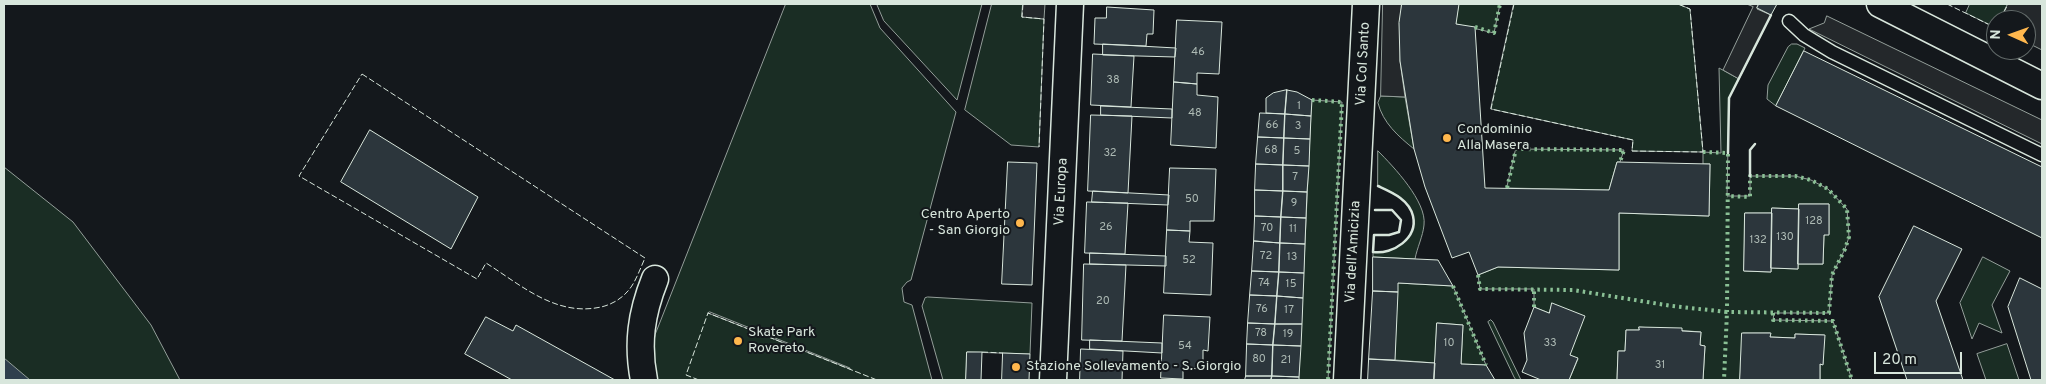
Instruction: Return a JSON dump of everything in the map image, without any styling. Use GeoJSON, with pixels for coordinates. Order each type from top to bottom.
{"type":"FeatureCollection","features":[{"type":"Feature","properties":{"kind":"street","name":"Via Europa"},"geometry":{"type":"LineString","coordinates":[[1053,380],[1070,4]]}},
{"type":"Feature","properties":{"kind":"street","name":"Via Col Santo"},"geometry":{"type":"LineString","coordinates":[[1361,124],[1366,4]]}},
{"type":"Feature","properties":{"kind":"street"},"geometry":{"type":"LineString","coordinates":[[1880,4],[2042,86]]}},
{"type":"Feature","properties":{"kind":"street","name":"Via dell'Amicizia"},"geometry":{"type":"LineString","coordinates":[[1347,380],[1361,124]]}},
{"type":"Feature","properties":{"kind":"street"},"geometry":{"type":"LineString","coordinates":[[644,380],[640,337],[649,295],[655,280]]}},
{"type":"Feature","properties":{"kind":"lane"},"geometry":{"type":"LineString","coordinates":[[1789,20],[1804,35],[1832,52],[2042,155]]}},
{"type":"Feature","properties":{"kind":"green space"},"geometry":{"type":"Polygon","coordinates":[[[786,4],[870,4],[880,28],[956,112],[911,280],[902,288],[904,302],[912,305],[932,380],[655,380],[650,362],[655,335],[786,4]],[[710,312],[708,313],[850,369],[710,312]]]}},
{"type":"Feature","properties":{"kind":"green space"},"geometry":{"type":"Polygon","coordinates":[[[877,4],[982,4],[957,100],[884,21],[877,4]]]}},
{"type":"Feature","properties":{"kind":"green space"},"geometry":{"type":"Polygon","coordinates":[[[992,4],[1023,4],[1022,17],[1044,19],[1039,147],[1011,145],[965,110],[992,4]]]}},
{"type":"Feature","properties":{"kind":"green space"},"geometry":{"type":"Polygon","coordinates":[[[1459,4],[1500,4],[1494,33],[1456,24],[1459,4]]]}},
{"type":"Feature","properties":{"kind":"green space"},"geometry":{"type":"Polygon","coordinates":[[[1514,4],[1678,4],[1690,9],[1703,152],[1632,151],[1633,140],[1491,109],[1514,4]]]}},
{"type":"Feature","properties":{"kind":"green space"},"geometry":{"type":"Polygon","coordinates":[[[1970,4],[2008,4],[2005,10],[1986,10],[1986,23],[1966,13],[1970,4]]]}},
{"type":"Feature","properties":{"kind":"green space"},"geometry":{"type":"Polygon","coordinates":[[[1792,44],[1805,48],[1776,106],[1767,99],[1768,85],[1788,47],[1792,44]]]}},
{"type":"Feature","properties":{"kind":"green space"},"geometry":{"type":"Polygon","coordinates":[[[1719,68],[1739,79],[1729,98],[1727,196],[1750,196],[1750,176],[1795,176],[1811,180],[1828,189],[1847,209],[1849,237],[1832,275],[1829,313],[1774,313],[1773,320],[1833,321],[1852,380],[1820,380],[1820,364],[1823,364],[1824,335],[1795,334],[1795,338],[1770,337],[1770,333],[1743,333],[1740,380],[1703,380],[1705,346],[1700,345],[1701,332],[1639,327],[1639,330],[1626,330],[1625,351],[1618,351],[1617,380],[1569,380],[1578,359],[1570,355],[1552,304],[1549,313],[1534,307],[1534,289],[1480,289],[1478,275],[1498,267],[1619,270],[1619,213],[1709,216],[1710,164],[1703,164],[1703,152],[1721,153],[1719,68]],[[1799,204],[1799,209],[1772,208],[1772,213],[1745,213],[1744,271],[1771,272],[1771,268],[1798,269],[1798,264],[1823,264],[1824,235],[1829,234],[1829,204],[1799,204]]]}},
{"type":"Feature","properties":{"kind":"green space"},"geometry":{"type":"Polygon","coordinates":[[[1381,96],[1405,97],[1414,149],[1397,134],[1383,117],[1378,103],[1381,96]]]}},
{"type":"Feature","properties":{"kind":"green space"},"geometry":{"type":"Polygon","coordinates":[[[1312,100],[1342,102],[1328,380],[1299,380],[1312,100]]]}},
{"type":"Feature","properties":{"kind":"green space"},"geometry":{"type":"Polygon","coordinates":[[[1516,149],[1624,150],[1620,162],[1617,162],[1609,190],[1507,188],[1516,149]]]}},
{"type":"Feature","properties":{"kind":"green space"},"geometry":{"type":"Polygon","coordinates":[[[1378,151],[1408,185],[1424,216],[1424,225],[1415,259],[1373,257],[1373,252],[1388,251],[1396,248],[1408,238],[1414,224],[1408,205],[1394,194],[1378,186],[1378,151]]]}},
{"type":"Feature","properties":{"kind":"green space"},"geometry":{"type":"Polygon","coordinates":[[[4,167],[73,222],[151,325],[180,380],[4,380],[4,167]]]}},
{"type":"Feature","properties":{"kind":"green space"},"geometry":{"type":"Polygon","coordinates":[[[1983,257],[2010,271],[1992,305],[2002,333],[1979,323],[1972,339],[1960,303],[1983,257]]]}},
{"type":"Feature","properties":{"kind":"green space"},"geometry":{"type":"Polygon","coordinates":[[[1398,283],[1453,286],[1486,365],[1461,364],[1463,325],[1437,323],[1435,363],[1395,360],[1398,283]]]}},
{"type":"Feature","properties":{"kind":"green space"},"geometry":{"type":"Polygon","coordinates":[[[925,298],[1032,303],[1030,354],[967,352],[966,380],[943,380],[922,306],[925,298]]]}},
{"type":"Feature","properties":{"kind":"green space"},"geometry":{"type":"Polygon","coordinates":[[[1491,320],[1521,380],[1516,380],[1514,377],[1488,322],[1491,320]]]}},
{"type":"Feature","properties":{"kind":"green space"},"geometry":{"type":"Polygon","coordinates":[[[2007,344],[2019,380],[1986,380],[1977,354],[2007,344]]]}},
{"type":"Feature","properties":{"kind":"shaded area"},"geometry":{"type":"Polygon","coordinates":[[[1023,4],[1045,4],[1044,19],[1022,17],[1023,4]]]}},
{"type":"Feature","properties":{"kind":"shaded area"},"geometry":{"type":"Polygon","coordinates":[[[1383,4],[1402,4],[1400,61],[1405,97],[1381,96],[1383,4]]]}},
{"type":"Feature","properties":{"kind":"shaded area"},"geometry":{"type":"Polygon","coordinates":[[[1747,4],[1759,4],[1757,9],[1771,15],[1739,79],[1723,70],[1753,7],[1747,4]]]}},
{"type":"Feature","properties":{"kind":"shaded area"},"geometry":{"type":"Polygon","coordinates":[[[2008,4],[2042,4],[2042,50],[2036,47],[2036,10],[2005,10],[2008,4]]]}},
{"type":"Feature","properties":{"kind":"shaded area"},"geometry":{"type":"Polygon","coordinates":[[[1827,16],[2042,120],[2042,144],[1809,29],[1824,23],[1827,16]]]}},
{"type":"Feature","properties":{"kind":"water"},"geometry":{"type":"Polygon","coordinates":[[[4,358],[30,380],[4,380],[4,358]]]}},
{"type":"Feature","properties":{"kind":"building","name":"Condominio Alla Masera"},"geometry":{"type":"Polygon","coordinates":[[[1402,4],[1459,4],[1456,24],[1475,27],[1485,188],[1609,190],[1617,162],[1710,164],[1709,216],[1619,213],[1619,270],[1498,267],[1478,275],[1469,252],[1452,258],[1425,187],[1414,149],[1400,61],[1399,23],[1402,4]]]}},
{"type":"Feature","properties":{"kind":"building"},"geometry":{"type":"Polygon","coordinates":[[[1759,4],[1777,4],[1771,15],[1757,8],[1759,4]]]}},
{"type":"Feature","properties":{"kind":"building"},"geometry":{"type":"Polygon","coordinates":[[[1107,7],[1154,10],[1153,34],[1147,34],[1146,46],[1094,44],[1095,18],[1106,18],[1107,7]]]}},
{"type":"Feature","properties":{"kind":"building"},"geometry":{"type":"Polygon","coordinates":[[[1177,20],[1222,22],[1219,74],[1197,73],[1197,84],[1174,82],[1177,20]]]}},
{"type":"Feature","properties":{"kind":"building"},"geometry":{"type":"Polygon","coordinates":[[[1103,44],[1176,48],[1175,57],[1103,55],[1103,44]]]}},
{"type":"Feature","properties":{"kind":"building"},"geometry":{"type":"Polygon","coordinates":[[[1804,51],[2042,167],[2042,238],[1776,106],[1804,51]]]}},
{"type":"Feature","properties":{"kind":"building"},"geometry":{"type":"Polygon","coordinates":[[[1093,54],[1134,56],[1131,107],[1091,105],[1093,54]]]}},
{"type":"Feature","properties":{"kind":"building"},"geometry":{"type":"Polygon","coordinates":[[[1174,82],[1197,84],[1197,95],[1218,97],[1216,148],[1171,145],[1174,82]]]}},
{"type":"Feature","properties":{"kind":"building"},"geometry":{"type":"Polygon","coordinates":[[[1287,90],[1285,114],[1266,113],[1266,98],[1273,93],[1287,90]]]}},
{"type":"Feature","properties":{"kind":"building"},"geometry":{"type":"Polygon","coordinates":[[[1287,90],[1297,92],[1312,100],[1311,116],[1285,114],[1287,90]]]}},
{"type":"Feature","properties":{"kind":"building"},"geometry":{"type":"Polygon","coordinates":[[[1101,106],[1172,109],[1172,118],[1101,115],[1101,106]]]}},
{"type":"Feature","properties":{"kind":"building"},"geometry":{"type":"Polygon","coordinates":[[[1260,113],[1285,114],[1284,138],[1258,137],[1260,113]]]}},
{"type":"Feature","properties":{"kind":"building"},"geometry":{"type":"Polygon","coordinates":[[[1285,114],[1311,116],[1310,139],[1284,138],[1285,114]]]}},
{"type":"Feature","properties":{"kind":"building"},"geometry":{"type":"Polygon","coordinates":[[[1091,115],[1132,116],[1128,193],[1088,191],[1091,115]]]}},
{"type":"Feature","properties":{"kind":"building"},"geometry":{"type":"Polygon","coordinates":[[[370,130],[478,197],[451,249],[341,182],[370,130]]]}},
{"type":"Feature","properties":{"kind":"building"},"geometry":{"type":"Polygon","coordinates":[[[1258,137],[1284,138],[1283,165],[1256,164],[1258,137]]]}},
{"type":"Feature","properties":{"kind":"building"},"geometry":{"type":"Polygon","coordinates":[[[1284,138],[1310,139],[1309,166],[1283,165],[1284,138]]]}},
{"type":"Feature","properties":{"kind":"building","name":"Centro Aperto - San Giorgio"},"geometry":{"type":"Polygon","coordinates":[[[1008,162],[1037,163],[1032,285],[1002,284],[1008,162]]]}},
{"type":"Feature","properties":{"kind":"building"},"geometry":{"type":"Polygon","coordinates":[[[1256,164],[1283,165],[1283,191],[1255,190],[1256,164]]]}},
{"type":"Feature","properties":{"kind":"building"},"geometry":{"type":"Polygon","coordinates":[[[1283,165],[1309,166],[1307,192],[1283,191],[1283,165]]]}},
{"type":"Feature","properties":{"kind":"building"},"geometry":{"type":"Polygon","coordinates":[[[1170,168],[1216,169],[1214,221],[1190,221],[1190,231],[1167,230],[1170,168]]]}},
{"type":"Feature","properties":{"kind":"building"},"geometry":{"type":"Polygon","coordinates":[[[1255,190],[1283,191],[1281,217],[1255,216],[1255,190]]]}},
{"type":"Feature","properties":{"kind":"building"},"geometry":{"type":"Polygon","coordinates":[[[1093,191],[1169,195],[1168,205],[1092,202],[1093,191]]]}},
{"type":"Feature","properties":{"kind":"building"},"geometry":{"type":"Polygon","coordinates":[[[1283,191],[1307,192],[1306,218],[1281,217],[1283,191]]]}},
{"type":"Feature","properties":{"kind":"building"},"geometry":{"type":"Polygon","coordinates":[[[1087,202],[1128,203],[1125,254],[1085,253],[1087,202]]]}},
{"type":"Feature","properties":{"kind":"building"},"geometry":{"type":"Polygon","coordinates":[[[1799,204],[1829,204],[1829,235],[1824,235],[1823,264],[1798,264],[1799,204]]]}},
{"type":"Feature","properties":{"kind":"building"},"geometry":{"type":"Polygon","coordinates":[[[1772,208],[1799,209],[1798,269],[1771,268],[1772,208]]]}},
{"type":"Feature","properties":{"kind":"building"},"geometry":{"type":"Polygon","coordinates":[[[1745,213],[1772,213],[1771,272],[1744,271],[1745,213]]]}},
{"type":"Feature","properties":{"kind":"building"},"geometry":{"type":"Polygon","coordinates":[[[1255,216],[1281,217],[1280,243],[1254,241],[1255,216]]]}},
{"type":"Feature","properties":{"kind":"building"},"geometry":{"type":"Polygon","coordinates":[[[1281,217],[1306,218],[1305,244],[1280,243],[1281,217]]]}},
{"type":"Feature","properties":{"kind":"building"},"geometry":{"type":"Polygon","coordinates":[[[1914,226],[1962,249],[1936,301],[1963,380],[1907,380],[1879,297],[1914,226]]]}},
{"type":"Feature","properties":{"kind":"building"},"geometry":{"type":"Polygon","coordinates":[[[1167,230],[1190,231],[1189,242],[1213,243],[1211,295],[1164,293],[1167,230]]]}},
{"type":"Feature","properties":{"kind":"building"},"geometry":{"type":"Polygon","coordinates":[[[1254,241],[1280,243],[1279,272],[1252,271],[1254,241]]]}},
{"type":"Feature","properties":{"kind":"building"},"geometry":{"type":"Polygon","coordinates":[[[1280,243],[1305,244],[1304,273],[1279,272],[1280,243]]]}},
{"type":"Feature","properties":{"kind":"building"},"geometry":{"type":"Polygon","coordinates":[[[1090,253],[1166,256],[1166,266],[1090,264],[1090,253]]]}},
{"type":"Feature","properties":{"kind":"building"},"geometry":{"type":"Polygon","coordinates":[[[1373,257],[1438,260],[1453,286],[1398,283],[1398,292],[1373,291],[1373,257]]]}},
{"type":"Feature","properties":{"kind":"building"},"geometry":{"type":"Polygon","coordinates":[[[1084,264],[1126,265],[1122,341],[1082,340],[1084,264]]]}},
{"type":"Feature","properties":{"kind":"building"},"geometry":{"type":"Polygon","coordinates":[[[1252,271],[1279,272],[1277,296],[1250,295],[1252,271]]]}},
{"type":"Feature","properties":{"kind":"building"},"geometry":{"type":"Polygon","coordinates":[[[1279,272],[1304,273],[1303,298],[1277,296],[1279,272]]]}},
{"type":"Feature","properties":{"kind":"building"},"geometry":{"type":"Polygon","coordinates":[[[2020,278],[2042,289],[2042,380],[2031,380],[2008,307],[2020,278]]]}},
{"type":"Feature","properties":{"kind":"building"},"geometry":{"type":"Polygon","coordinates":[[[1373,291],[1398,292],[1395,360],[1369,359],[1373,291]]]}},
{"type":"Feature","properties":{"kind":"building"},"geometry":{"type":"Polygon","coordinates":[[[1250,295],[1277,296],[1275,324],[1248,323],[1250,295]]]}},
{"type":"Feature","properties":{"kind":"building"},"geometry":{"type":"Polygon","coordinates":[[[1277,296],[1303,298],[1302,324],[1275,324],[1277,296]]]}},
{"type":"Feature","properties":{"kind":"building"},"geometry":{"type":"Polygon","coordinates":[[[1552,303],[1585,316],[1570,355],[1578,358],[1569,380],[1541,380],[1522,372],[1527,360],[1524,333],[1534,307],[1549,313],[1552,303]]]}},
{"type":"Feature","properties":{"kind":"building"},"geometry":{"type":"Polygon","coordinates":[[[1164,315],[1210,317],[1208,351],[1203,350],[1203,369],[1183,368],[1183,379],[1161,378],[1164,315]]]}},
{"type":"Feature","properties":{"kind":"building"},"geometry":{"type":"Polygon","coordinates":[[[486,317],[513,331],[516,325],[615,380],[512,380],[465,354],[486,317]]]}},
{"type":"Feature","properties":{"kind":"building"},"geometry":{"type":"Polygon","coordinates":[[[1248,323],[1275,324],[1273,345],[1247,344],[1248,323]]]}},
{"type":"Feature","properties":{"kind":"building"},"geometry":{"type":"Polygon","coordinates":[[[1437,323],[1463,325],[1461,364],[1486,365],[1495,380],[1434,380],[1437,323]]]}},
{"type":"Feature","properties":{"kind":"building"},"geometry":{"type":"Polygon","coordinates":[[[1275,324],[1302,324],[1301,346],[1273,345],[1275,324]]]}},
{"type":"Feature","properties":{"kind":"building"},"geometry":{"type":"Polygon","coordinates":[[[1639,327],[1682,328],[1682,331],[1701,332],[1700,345],[1705,346],[1703,380],[1617,380],[1618,351],[1625,351],[1626,330],[1639,330],[1639,327]]]}},
{"type":"Feature","properties":{"kind":"building"},"geometry":{"type":"Polygon","coordinates":[[[1742,333],[1771,333],[1770,337],[1795,338],[1795,334],[1825,335],[1823,365],[1820,364],[1820,380],[1740,380],[1742,333]]]}},
{"type":"Feature","properties":{"kind":"building"},"geometry":{"type":"Polygon","coordinates":[[[1090,340],[1162,343],[1162,353],[1090,349],[1090,340]]]}},
{"type":"Feature","properties":{"kind":"building"},"geometry":{"type":"Polygon","coordinates":[[[1247,344],[1273,345],[1272,376],[1246,376],[1247,344]]]}},
{"type":"Feature","properties":{"kind":"building"},"geometry":{"type":"Polygon","coordinates":[[[1273,345],[1301,346],[1299,377],[1272,376],[1273,345]]]}},
{"type":"Feature","properties":{"kind":"building"},"geometry":{"type":"Polygon","coordinates":[[[1081,349],[1123,351],[1122,380],[1080,380],[1081,349]]]}},
{"type":"Feature","properties":{"kind":"building"},"geometry":{"type":"Polygon","coordinates":[[[967,352],[982,352],[981,380],[966,380],[967,352]]]}},
{"type":"Feature","properties":{"kind":"building","name":"Stazione Sollevamento - S. Giorgio"},"geometry":{"type":"Polygon","coordinates":[[[1003,353],[1030,354],[1029,380],[1002,380],[1003,353]]]}},
{"type":"Feature","properties":{"kind":"building"},"geometry":{"type":"Polygon","coordinates":[[[1369,359],[1435,363],[1434,380],[1368,380],[1369,359]]]}},
{"type":"Feature","properties":{"kind":"building"},"geometry":{"type":"Polygon","coordinates":[[[1246,376],[1272,376],[1271,380],[1245,380],[1246,376]]]}},
{"type":"Feature","properties":{"kind":"building"},"geometry":{"type":"Polygon","coordinates":[[[1272,376],[1299,377],[1299,380],[1271,380],[1272,376]]]}},
{"type":"Feature","properties":{"kind":"hedge"},"geometry":{"type":"LineString","coordinates":[[1475,27],[1494,33],[1500,4]]}},
{"type":"Feature","properties":{"kind":"hedge"},"geometry":{"type":"LineString","coordinates":[[1312,100],[1342,102],[1328,380]]}},
{"type":"Feature","properties":{"kind":"hedge"},"geometry":{"type":"LineString","coordinates":[[1507,188],[1516,149],[1624,150],[1620,162]]}},
{"type":"Feature","properties":{"kind":"hedge"},"geometry":{"type":"LineString","coordinates":[[1703,152],[1728,153],[1727,312],[1829,313],[1832,275],[1849,237],[1847,209],[1828,189],[1811,180],[1795,176],[1750,176],[1750,197],[1727,196]]}},
{"type":"Feature","properties":{"kind":"hedge"},"geometry":{"type":"LineString","coordinates":[[1478,275],[1480,289],[1573,290],[1672,306],[1727,312],[1724,380]]}},
{"type":"Feature","properties":{"kind":"hedge"},"geometry":{"type":"LineString","coordinates":[[1453,286],[1486,365]]}},
{"type":"Feature","properties":{"kind":"hedge"},"geometry":{"type":"LineString","coordinates":[[1534,289],[1534,307]]}},
{"type":"Feature","properties":{"kind":"hedge"},"geometry":{"type":"LineString","coordinates":[[1773,313],[1773,320],[1833,321],[1852,380]]}},
{"type":"Feature","properties":{"kind":"fence"},"geometry":{"type":"LineString","coordinates":[[1023,4],[1022,17],[1044,19],[1039,147]]}},
{"type":"Feature","properties":{"kind":"fence"},"geometry":{"type":"LineString","coordinates":[[1514,4],[1491,109],[1633,140],[1632,151],[1703,152],[1690,9],[1678,4]]}},
{"type":"Feature","properties":{"kind":"fence"},"geometry":{"type":"LineString","coordinates":[[1947,4],[1986,23]]}},
{"type":"Feature","properties":{"kind":"fence"},"geometry":{"type":"LineString","coordinates":[[2005,10],[2008,4]]}},
{"type":"Feature","properties":{"kind":"fence"},"geometry":{"type":"LineString","coordinates":[[362,74],[645,258],[630,289],[611,303],[601,307],[585,309],[569,307],[540,297],[486,263],[477,279],[299,176],[362,74]]}},
{"type":"Feature","properties":{"kind":"fence"},"geometry":{"type":"LineString","coordinates":[[699,380],[686,375],[708,313],[877,380]]}},
{"type":"Feature","properties":{"kind":"fence"},"geometry":{"type":"LineString","coordinates":[[982,352],[1003,353]]}},
{"type":"Feature","properties":{"kind":"wall"},"geometry":{"type":"LineString","coordinates":[[1728,153],[1729,98],[1771,15]]}},
{"type":"Feature","properties":{"kind":"wall"},"geometry":{"type":"LineString","coordinates":[[1750,176],[1750,150],[1755,144]]}},
{"type":"Feature","properties":{"kind":"wall"},"geometry":{"type":"LineString","coordinates":[[1375,210],[1392,210],[1401,220],[1399,232],[1389,235],[1374,235],[1373,252],[1388,251],[1396,248],[1408,238],[1412,231],[1414,224],[1413,216],[1404,201],[1378,186]]}},
{"type":"Feature","properties":{"kind":"place","name":"Condominio Alla Masera"},"geometry":{"type":"Point","coordinates":[1447,138]}},
{"type":"Feature","properties":{"kind":"place","name":"Centro Aperto - San Giorgio"},"geometry":{"type":"Point","coordinates":[1020,223]}},
{"type":"Feature","properties":{"kind":"place","name":"Skate Park Rovereto"},"geometry":{"type":"Point","coordinates":[738,341]}},
{"type":"Feature","properties":{"kind":"place","name":"Stazione Sollevamento - S. Giorgio"},"geometry":{"type":"Point","coordinates":[1016,367]}}]}
